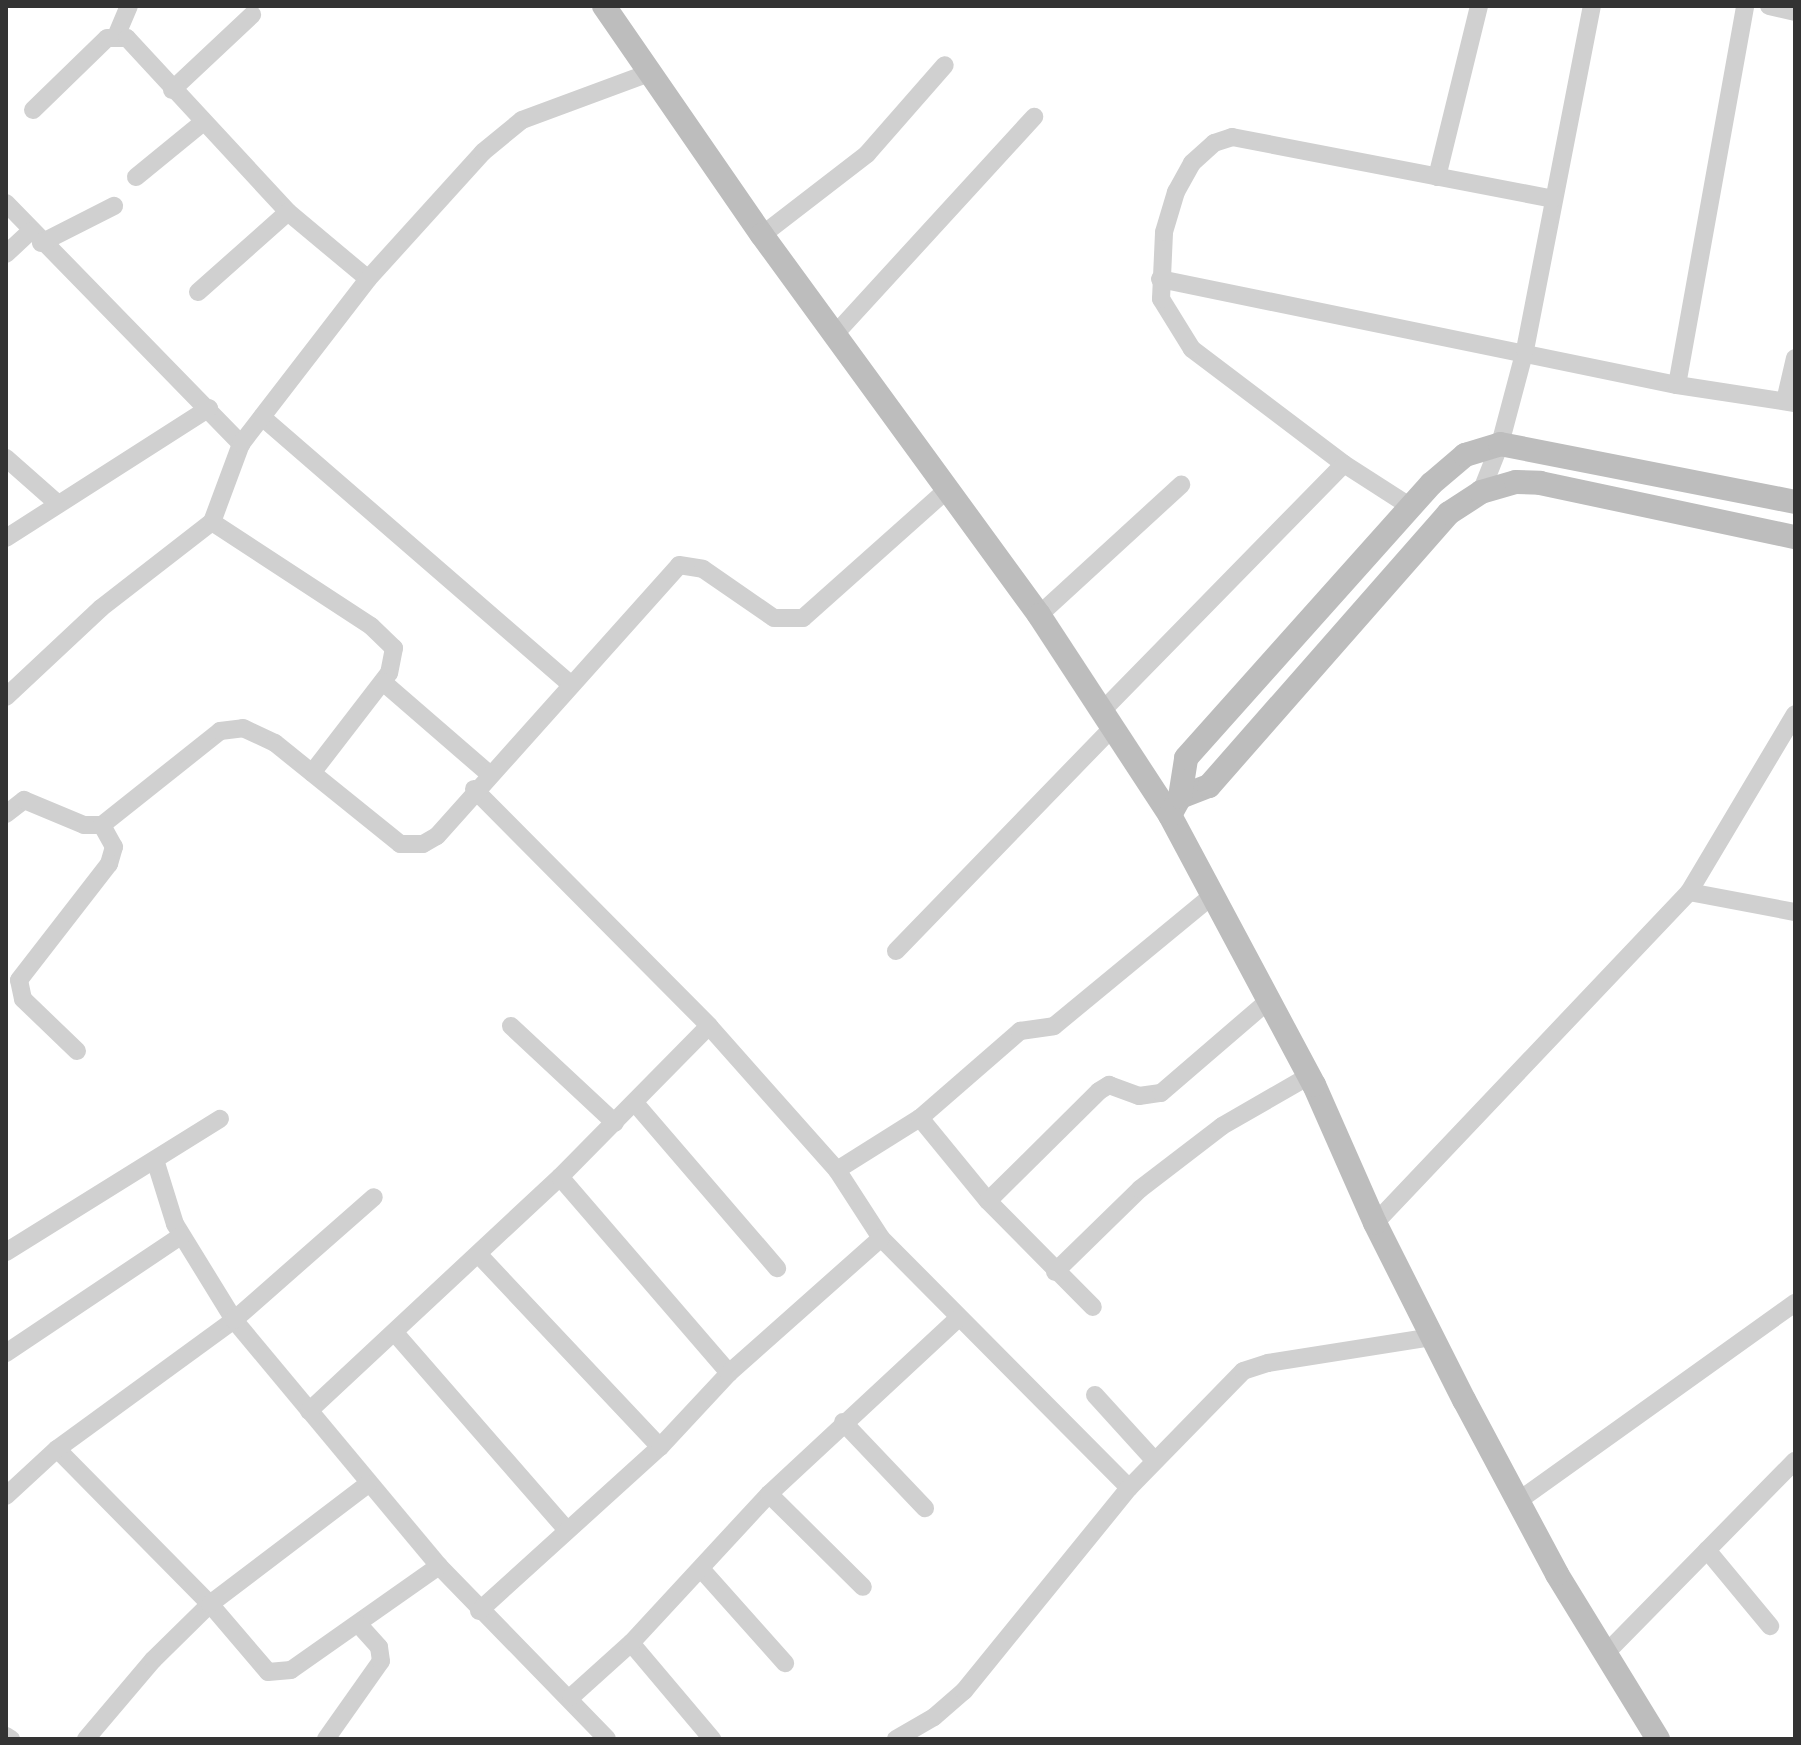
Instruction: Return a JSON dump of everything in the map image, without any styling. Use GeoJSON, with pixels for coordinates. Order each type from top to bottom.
{"type":"FeatureCollection","features":[{"type":"Feature","properties":{"kind":"street"},"geometry":{"type":"LineString","coordinates":[[33,110],[117,34],[129,6]]}},
{"type":"Feature","properties":{"kind":"street"},"geometry":{"type":"LineString","coordinates":[[604,6],[762,235],[837,332],[1039,615],[1108,718],[1175,806],[1213,895],[1309,1076],[1375,1223],[1433,1337],[1521,1499],[1557,1574],[1658,1739]]}},
{"type":"Feature","properties":{"kind":"street"},"geometry":{"type":"LineString","coordinates":[[1437,177],[1479,6]]}},
{"type":"Feature","properties":{"kind":"street"},"geometry":{"type":"LineString","coordinates":[[1481,492],[1500,444],[1525,350],[1592,6]]}},
{"type":"Feature","properties":{"kind":"street"},"geometry":{"type":"LineString","coordinates":[[1677,385],[1745,6]]}},
{"type":"Feature","properties":{"kind":"street"},"geometry":{"type":"LineString","coordinates":[[1769,6],[1795,12]]}},
{"type":"Feature","properties":{"kind":"street"},"geometry":{"type":"LineString","coordinates":[[172,90],[252,15]]}},
{"type":"Feature","properties":{"kind":"street"},"geometry":{"type":"LineString","coordinates":[[117,34],[127,38],[202,123],[288,212],[368,279]]}},
{"type":"Feature","properties":{"kind":"street"},"geometry":{"type":"LineString","coordinates":[[762,235],[867,154],[945,65]]}},
{"type":"Feature","properties":{"kind":"street"},"geometry":{"type":"LineString","coordinates":[[6,697],[101,608],[212,522],[241,444],[368,279],[483,152],[522,120],[652,72]]}},
{"type":"Feature","properties":{"kind":"street"},"geometry":{"type":"LineString","coordinates":[[837,332],[1034,117]]}},
{"type":"Feature","properties":{"kind":"street"},"geometry":{"type":"LineString","coordinates":[[136,177],[202,123]]}},
{"type":"Feature","properties":{"kind":"street"},"geometry":{"type":"LineString","coordinates":[[1411,507],[1344,464],[1192,349],[1171,320],[1160,279],[1164,232],[1176,192],[1192,163],[1214,143],[1232,137],[1553,199]]}},
{"type":"Feature","properties":{"kind":"street"},"geometry":{"type":"LineString","coordinates":[[6,203],[36,238],[209,408],[241,444]]}},
{"type":"Feature","properties":{"kind":"street"},"geometry":{"type":"LineString","coordinates":[[6,254],[36,238],[114,206]]}},
{"type":"Feature","properties":{"kind":"street"},"geometry":{"type":"LineString","coordinates":[[198,292],[288,212]]}},
{"type":"Feature","properties":{"kind":"street"},"geometry":{"type":"LineString","coordinates":[[1160,279],[1525,350],[1677,385],[1790,402],[1795,358]]}},
{"type":"Feature","properties":{"kind":"street"},"geometry":{"type":"LineString","coordinates":[[6,538],[209,408]]}},
{"type":"Feature","properties":{"kind":"street"},"geometry":{"type":"LineString","coordinates":[[262,417],[569,683]]}},
{"type":"Feature","properties":{"kind":"street"},"geometry":{"type":"LineString","coordinates":[[1175,806],[1186,758],[1449,466],[1500,444],[1795,502]]}},
{"type":"Feature","properties":{"kind":"street"},"geometry":{"type":"LineString","coordinates":[[6,458],[57,503]]}},
{"type":"Feature","properties":{"kind":"street"},"geometry":{"type":"LineString","coordinates":[[896,951],[1344,464]]}},
{"type":"Feature","properties":{"kind":"street"},"geometry":{"type":"LineString","coordinates":[[1175,806],[1209,786],[1449,513],[1481,492],[1516,482],[1540,483],[1795,537]]}},
{"type":"Feature","properties":{"kind":"street"},"geometry":{"type":"LineString","coordinates":[[1039,615],[1181,485]]}},
{"type":"Feature","properties":{"kind":"street"},"geometry":{"type":"LineString","coordinates":[[6,814],[24,800],[84,825],[102,825],[214,735],[231,727],[258,733],[400,844],[412,845],[437,836],[488,773],[679,565],[703,569],[774,618],[803,618],[949,488]]}},
{"type":"Feature","properties":{"kind":"street"},"geometry":{"type":"LineString","coordinates":[[212,522],[382,635],[394,648],[383,682],[312,773]]}},
{"type":"Feature","properties":{"kind":"street"},"geometry":{"type":"LineString","coordinates":[[383,682],[488,773]]}},
{"type":"Feature","properties":{"kind":"street"},"geometry":{"type":"LineString","coordinates":[[1375,1223],[1689,892],[1795,714]]}},
{"type":"Feature","properties":{"kind":"street"},"geometry":{"type":"LineString","coordinates":[[474,789],[709,1026],[837,1170],[881,1238],[957,1319],[1129,1488]]}},
{"type":"Feature","properties":{"kind":"street"},"geometry":{"type":"LineString","coordinates":[[6,996],[109,864],[114,847],[102,825]]}},
{"type":"Feature","properties":{"kind":"street"},"geometry":{"type":"LineString","coordinates":[[1689,892],[1795,912]]}},
{"type":"Feature","properties":{"kind":"street"},"geometry":{"type":"LineString","coordinates":[[837,1170],[920,1118],[1020,1031],[1054,1026],[1213,895]]}},
{"type":"Feature","properties":{"kind":"street"},"geometry":{"type":"LineString","coordinates":[[19,980],[23,999],[77,1051]]}},
{"type":"Feature","properties":{"kind":"street"},"geometry":{"type":"LineString","coordinates":[[988,1201],[1099,1091],[1109,1085],[1139,1096],[1161,1093],[1269,1000]]}},
{"type":"Feature","properties":{"kind":"street"},"geometry":{"type":"LineString","coordinates":[[511,1026],[615,1123]]}},
{"type":"Feature","properties":{"kind":"street"},"geometry":{"type":"LineString","coordinates":[[309,1411],[479,1255],[615,1123],[709,1026]]}},
{"type":"Feature","properties":{"kind":"street"},"geometry":{"type":"LineString","coordinates":[[1055,1272],[1140,1189],[1222,1126],[1309,1076]]}},
{"type":"Feature","properties":{"kind":"street"},"geometry":{"type":"LineString","coordinates":[[635,1103],[777,1268]]}},
{"type":"Feature","properties":{"kind":"street"},"geometry":{"type":"LineString","coordinates":[[920,1118],[988,1201],[1093,1307]]}},
{"type":"Feature","properties":{"kind":"street"},"geometry":{"type":"LineString","coordinates":[[6,1252],[156,1163],[220,1119]]}},
{"type":"Feature","properties":{"kind":"street"},"geometry":{"type":"LineString","coordinates":[[156,1163],[181,1236],[234,1320],[368,1484],[479,1611],[571,1697],[607,1739]]}},
{"type":"Feature","properties":{"kind":"street"},"geometry":{"type":"LineString","coordinates":[[560,1177],[729,1373]]}},
{"type":"Feature","properties":{"kind":"street"},"geometry":{"type":"LineString","coordinates":[[6,1496],[57,1449],[234,1320],[374,1197]]}},
{"type":"Feature","properties":{"kind":"street"},"geometry":{"type":"LineString","coordinates":[[6,1353],[181,1236]]}},
{"type":"Feature","properties":{"kind":"street"},"geometry":{"type":"LineString","coordinates":[[479,1611],[660,1447],[729,1373],[881,1238]]}},
{"type":"Feature","properties":{"kind":"street"},"geometry":{"type":"LineString","coordinates":[[479,1255],[660,1447]]}},
{"type":"Feature","properties":{"kind":"street"},"geometry":{"type":"LineString","coordinates":[[1521,1499],[1795,1303]]}},
{"type":"Feature","properties":{"kind":"street"},"geometry":{"type":"LineString","coordinates":[[571,1697],[631,1643],[702,1570],[769,1494],[957,1319]]}},
{"type":"Feature","properties":{"kind":"street"},"geometry":{"type":"LineString","coordinates":[[395,1333],[567,1530]]}},
{"type":"Feature","properties":{"kind":"street"},"geometry":{"type":"LineString","coordinates":[[896,1739],[934,1717],[964,1691],[1129,1488],[1243,1371],[1433,1337]]}},
{"type":"Feature","properties":{"kind":"street"},"geometry":{"type":"LineString","coordinates":[[1095,1395],[1155,1461]]}},
{"type":"Feature","properties":{"kind":"street"},"geometry":{"type":"LineString","coordinates":[[843,1422],[925,1508]]}},
{"type":"Feature","properties":{"kind":"street"},"geometry":{"type":"LineString","coordinates":[[57,1449],[210,1604],[258,1665],[280,1674],[358,1624],[439,1566]]}},
{"type":"Feature","properties":{"kind":"street"},"geometry":{"type":"LineString","coordinates":[[1607,1652],[1795,1461]]}},
{"type":"Feature","properties":{"kind":"street"},"geometry":{"type":"LineString","coordinates":[[86,1739],[153,1660],[210,1604],[368,1484]]}},
{"type":"Feature","properties":{"kind":"street"},"geometry":{"type":"LineString","coordinates":[[769,1494],[863,1587]]}},
{"type":"Feature","properties":{"kind":"street"},"geometry":{"type":"LineString","coordinates":[[1707,1550],[1770,1626]]}},
{"type":"Feature","properties":{"kind":"street"},"geometry":{"type":"LineString","coordinates":[[702,1570],[785,1663]]}},
{"type":"Feature","properties":{"kind":"street"},"geometry":{"type":"LineString","coordinates":[[326,1739],[381,1661],[379,1647],[358,1624]]}},
{"type":"Feature","properties":{"kind":"street"},"geometry":{"type":"LineString","coordinates":[[631,1643],[712,1739]]}}]}
